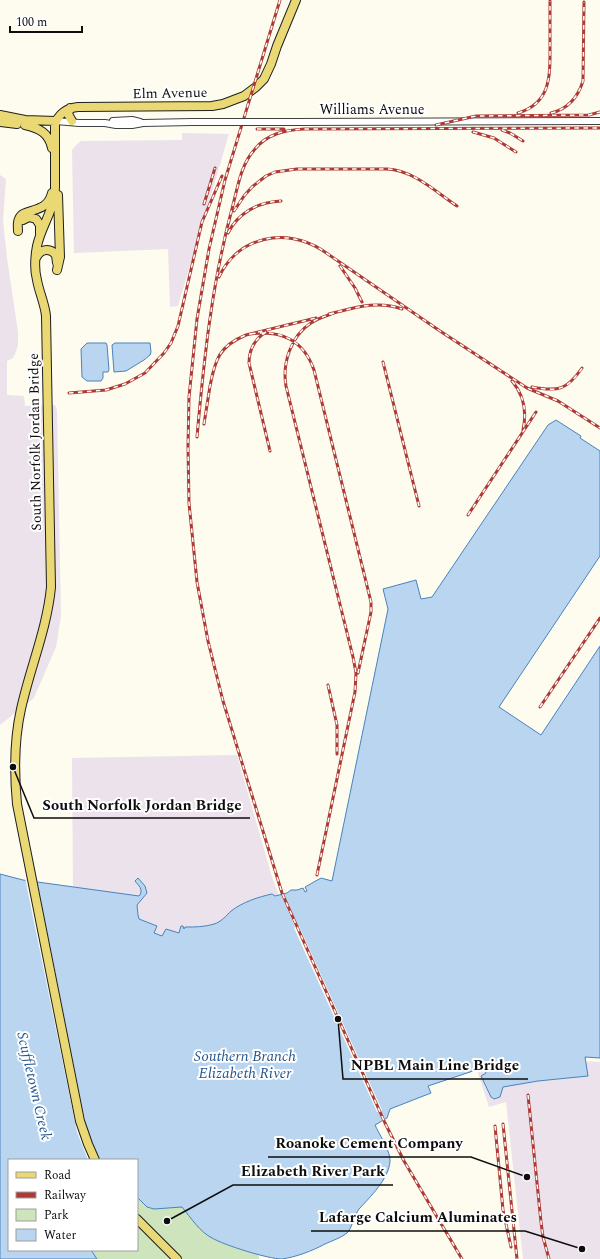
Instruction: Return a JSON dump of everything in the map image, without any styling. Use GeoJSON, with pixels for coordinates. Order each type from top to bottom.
{"type":"FeatureCollection","features":[{"type":"Feature","properties":{"kind":"main road","name":"Elm Avenue"},"geometry":{"type":"LineString","coordinates":[[70,108],[212,106],[236,100],[256,88],[266,75],[296,0]]}},
{"type":"Feature","properties":{"kind":"main road"},"geometry":{"type":"LineString","coordinates":[[70,108],[68,116],[75,122]]}},
{"type":"Feature","properties":{"kind":"main road"},"geometry":{"type":"LineString","coordinates":[[35,261],[38,253],[42,251],[52,251],[57,258],[57,270],[60,259],[54,157],[56,123],[62,113],[70,108]]}},
{"type":"Feature","properties":{"kind":"main road"},"geometry":{"type":"LineString","coordinates":[[0,115],[25,120],[56,123]]}},
{"type":"Feature","properties":{"kind":"main road"},"geometry":{"type":"LineString","coordinates":[[0,122],[25,125],[38,129],[46,135],[51,143],[54,157]]}},
{"type":"Feature","properties":{"kind":"main road"},"geometry":{"type":"LineString","coordinates":[[25,125],[56,123]]}},
{"type":"Feature","properties":{"kind":"main road"},"geometry":{"type":"LineString","coordinates":[[35,261],[40,225],[33,217],[27,217],[20,224],[18,231],[20,217],[40,208],[46,203],[55,190]]}},
{"type":"Feature","properties":{"kind":"main road"},"geometry":{"type":"LineString","coordinates":[[38,240],[49,216],[55,190]]}},
{"type":"Feature","properties":{"kind":"main road"},"geometry":{"type":"LineString","coordinates":[[33,211],[49,216]]}},
{"type":"Feature","properties":{"kind":"main road","name":"South Norfolk Jordan Bridge"},"geometry":{"type":"LineString","coordinates":[[35,261],[36,280],[45,311],[51,587],[46,621],[21,709],[15,750],[15,784],[17,804],[80,1121],[95,1159]]}},
{"type":"Feature","properties":{"kind":"main road"},"geometry":{"type":"LineString","coordinates":[[138,1220],[177,1259]]}},
{"type":"Feature","properties":{"kind":"street","name":"Williams Avenue"},"geometry":{"type":"LineString","coordinates":[[56,123],[75,122],[127,125],[143,122],[600,121]]}},
{"type":"Feature","properties":{"kind":"shaded area"},"geometry":{"type":"Polygon","coordinates":[[[182,133],[229,134],[178,306],[170,307],[168,249],[74,253],[72,150],[81,141],[182,140],[182,133]]]}},
{"type":"Feature","properties":{"kind":"shaded area"},"geometry":{"type":"Polygon","coordinates":[[[0,175],[6,179],[3,221],[18,332],[18,345],[15,354],[13,358],[7,361],[7,395],[24,396],[25,406],[55,405],[57,410],[61,616],[56,647],[34,698],[0,725],[0,175]]]}},
{"type":"Feature","properties":{"kind":"shaded area"},"geometry":{"type":"Polygon","coordinates":[[[237,755],[272,877],[281,901],[200,949],[135,928],[73,886],[72,758],[237,755]]]}},
{"type":"Feature","properties":{"kind":"shaded area"},"geometry":{"type":"Polygon","coordinates":[[[523,1058],[600,1062],[600,1259],[523,1259],[506,1102],[489,1107],[476,1067],[523,1058]]]}},
{"type":"Feature","properties":{"kind":"green space"},"geometry":{"type":"Polygon","coordinates":[[[138,1196],[183,1205],[258,1252],[259,1259],[94,1259],[90,1251],[138,1251],[138,1196]]]}},
{"type":"Feature","properties":{"kind":"water"},"geometry":{"type":"Polygon","coordinates":[[[87,343],[106,343],[107,345],[109,370],[108,372],[103,372],[103,378],[101,381],[87,381],[82,377],[81,349],[87,343]]]}},
{"type":"Feature","properties":{"kind":"water"},"geometry":{"type":"Polygon","coordinates":[[[115,343],[150,343],[151,352],[150,355],[144,360],[126,371],[114,372],[112,345],[115,343]]]}},
{"type":"Feature","properties":{"kind":"water","name":"Southern Branch Elizabeth River"},"geometry":{"type":"Polygon","coordinates":[[[556,420],[581,436],[580,438],[600,451],[600,556],[499,707],[541,735],[600,646],[600,1058],[585,1057],[588,1076],[538,1081],[503,1087],[500,1097],[494,1099],[491,1097],[481,1076],[486,1073],[485,1067],[428,1086],[431,1093],[390,1109],[387,1118],[375,1125],[390,1157],[389,1168],[383,1181],[359,1209],[347,1233],[315,1249],[293,1257],[282,1259],[267,1257],[218,1241],[204,1232],[182,1207],[154,1209],[147,1207],[138,1198],[138,1159],[8,1159],[8,1251],[92,1251],[97,1259],[0,1259],[0,874],[23,880],[139,896],[141,889],[135,881],[138,878],[145,886],[147,893],[137,905],[139,919],[157,926],[154,933],[162,936],[166,929],[179,933],[181,926],[183,926],[184,929],[185,927],[203,926],[217,923],[231,911],[256,898],[272,894],[275,896],[287,893],[291,890],[303,888],[305,892],[307,891],[305,887],[321,878],[332,881],[388,609],[383,589],[416,580],[421,599],[432,597],[548,425],[556,420]]]}},
{"type":"Feature","properties":{"kind":"pier"},"geometry":{"type":"Polygon","coordinates":[[[25,878],[37,880],[87,1129],[100,1159],[88,1159],[77,1132],[25,878]]]}},
{"type":"Feature","properties":{"kind":"pier"},"geometry":{"type":"Polygon","coordinates":[[[283,892],[386,1121],[383,1122],[379,1112],[377,1112],[294,928],[295,927],[281,893],[283,892]]]}},
{"type":"Feature","properties":{"kind":"railway"},"geometry":{"type":"LineString","coordinates":[[280,0],[225,180],[209,249],[197,319],[189,397],[188,447],[189,503],[197,582],[208,641],[223,701],[282,893],[385,1123],[404,1161],[462,1259]]}},
{"type":"Feature","properties":{"kind":"railway"},"geometry":{"type":"LineString","coordinates":[[518,113],[537,102],[543,95],[547,86],[550,66],[550,1]]}},
{"type":"Feature","properties":{"kind":"railway"},"geometry":{"type":"LineString","coordinates":[[551,113],[562,109],[572,102],[583,81],[584,2]]}},
{"type":"Feature","properties":{"kind":"railway"},"geometry":{"type":"LineString","coordinates":[[436,125],[476,116],[589,115],[600,112]]}},
{"type":"Feature","properties":{"kind":"railway"},"geometry":{"type":"LineString","coordinates":[[197,437],[214,291],[226,234],[243,168],[250,155],[265,140],[271,136],[290,130],[304,129],[600,128]]}},
{"type":"Feature","properties":{"kind":"railway"},"geometry":{"type":"LineString","coordinates":[[257,129],[284,129]]}},
{"type":"Feature","properties":{"kind":"railway"},"geometry":{"type":"LineString","coordinates":[[502,130],[523,141]]}},
{"type":"Feature","properties":{"kind":"railway"},"geometry":{"type":"LineString","coordinates":[[473,132],[494,138],[516,152]]}},
{"type":"Feature","properties":{"kind":"railway"},"geometry":{"type":"LineString","coordinates":[[204,204],[215,168]]}},
{"type":"Feature","properties":{"kind":"railway"},"geometry":{"type":"LineString","coordinates":[[234,211],[252,187],[266,176],[275,172],[297,169],[397,170],[415,177],[457,206]]}},
{"type":"Feature","properties":{"kind":"railway"},"geometry":{"type":"LineString","coordinates":[[69,393],[106,390],[125,384],[145,373],[164,353],[171,343],[178,326],[202,222],[222,176]]}},
{"type":"Feature","properties":{"kind":"railway"},"geometry":{"type":"LineString","coordinates":[[228,233],[243,214],[257,206],[281,201]]}},
{"type":"Feature","properties":{"kind":"railway"},"geometry":{"type":"LineString","coordinates":[[219,277],[227,263],[238,252],[250,244],[279,238],[293,239],[308,243],[322,250],[440,331],[527,388],[558,401],[600,428]]}},
{"type":"Feature","properties":{"kind":"railway"},"geometry":{"type":"LineString","coordinates":[[340,266],[355,288],[362,302]]}},
{"type":"Feature","properties":{"kind":"railway"},"geometry":{"type":"LineString","coordinates":[[329,314],[356,307],[375,305],[393,306],[402,309]]}},
{"type":"Feature","properties":{"kind":"railway"},"geometry":{"type":"LineString","coordinates":[[317,875],[355,692],[356,673],[286,386],[285,368],[293,343],[304,328],[314,321],[334,313]]}},
{"type":"Feature","properties":{"kind":"railway"},"geometry":{"type":"LineString","coordinates":[[204,424],[210,386],[216,361],[224,349],[237,339],[246,335],[316,318]]}},
{"type":"Feature","properties":{"kind":"railway"},"geometry":{"type":"LineString","coordinates":[[266,332],[253,345],[249,363],[270,451]]}},
{"type":"Feature","properties":{"kind":"railway"},"geometry":{"type":"LineString","coordinates":[[251,334],[272,333],[290,339],[304,351],[314,370],[371,602],[371,612],[358,673]]}},
{"type":"Feature","properties":{"kind":"railway"},"geometry":{"type":"LineString","coordinates":[[383,362],[419,506]]}},
{"type":"Feature","properties":{"kind":"railway"},"geometry":{"type":"LineString","coordinates":[[532,387],[541,389],[561,388],[572,381],[582,368]]}},
{"type":"Feature","properties":{"kind":"railway"},"geometry":{"type":"LineString","coordinates":[[512,381],[516,386],[524,404],[525,417],[523,430]]}},
{"type":"Feature","properties":{"kind":"railway"},"geometry":{"type":"LineString","coordinates":[[468,515],[536,412]]}},
{"type":"Feature","properties":{"kind":"railway"},"geometry":{"type":"LineString","coordinates":[[540,707],[600,618]]}},
{"type":"Feature","properties":{"kind":"railway"},"geometry":{"type":"LineString","coordinates":[[328,685],[337,725],[337,754]]}},
{"type":"Feature","properties":{"kind":"railway"},"geometry":{"type":"LineString","coordinates":[[528,1095],[541,1222],[543,1237],[549,1259]]}},
{"type":"Feature","properties":{"kind":"railway"},"geometry":{"type":"LineString","coordinates":[[503,1124],[517,1259]]}},
{"type":"Feature","properties":{"kind":"railway"},"geometry":{"type":"LineString","coordinates":[[495,1126],[503,1210],[511,1247]]}},
{"type":"Feature","properties":{"kind":"place","name":"South Norfolk Jordan Bridge"},"geometry":{"type":"Point","coordinates":[13,767]}},
{"type":"Feature","properties":{"kind":"place","name":"NPBL Main Line Bridge"},"geometry":{"type":"Point","coordinates":[338,1019]}},
{"type":"Feature","properties":{"kind":"place","name":"Roanoke Cement Company"},"geometry":{"type":"Point","coordinates":[527,1177]}},
{"type":"Feature","properties":{"kind":"place","name":"Elizabeth River Park"},"geometry":{"type":"Point","coordinates":[167,1221]}},
{"type":"Feature","properties":{"kind":"place","name":"Lafarge Calcium Aluminates"},"geometry":{"type":"Point","coordinates":[582,1249]}},
{"type":"Feature","properties":{"kind":"water label","name":"Scuffletown Creek"},"geometry":{"type":"Point","coordinates":[34,1086]}}]}
